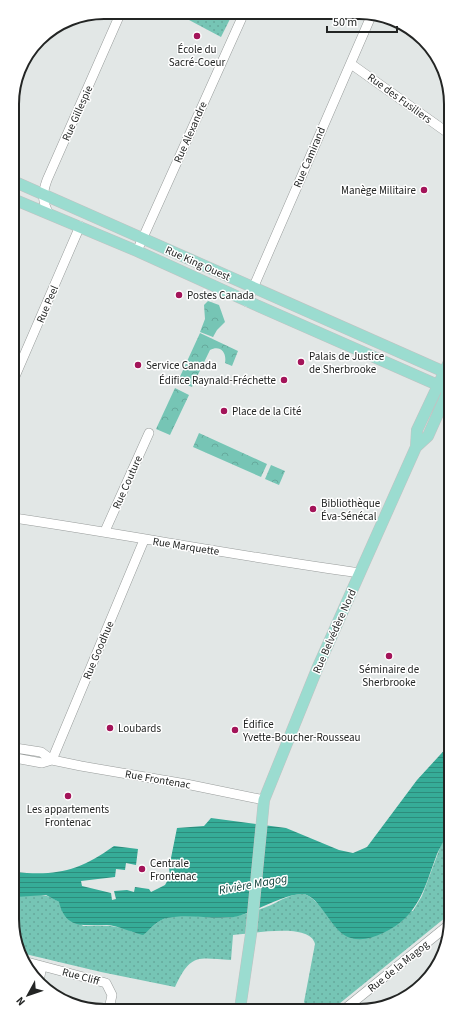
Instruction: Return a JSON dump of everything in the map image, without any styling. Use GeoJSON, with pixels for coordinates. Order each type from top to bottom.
{"type":"FeatureCollection","features":[{"type":"Feature","properties":{"kind":"main road","name":"Rue King Ouest"},"geometry":{"type":"LineString","coordinates":[[19,184],[253,288],[444,368]]}},
{"type":"Feature","properties":{"kind":"main road","name":"Rue King Ouest"},"geometry":{"type":"LineString","coordinates":[[19,202],[80,226],[247,302],[444,388]]}},
{"type":"Feature","properties":{"kind":"main road","name":"Rue Belvédère Nord"},"geometry":{"type":"LineString","coordinates":[[416,448],[417,430],[444,374]]}},
{"type":"Feature","properties":{"kind":"main road","name":"Rue Belvédère Nord"},"geometry":{"type":"LineString","coordinates":[[241,1004],[251,934],[264,800],[296,718],[416,448],[428,436],[444,401]]}},
{"type":"Feature","properties":{"kind":"street","name":"Rue Gillespie"},"geometry":{"type":"LineString","coordinates":[[42,193],[118,19]]}},
{"type":"Feature","properties":{"kind":"street","name":"Rue Alexandre"},"geometry":{"type":"LineString","coordinates":[[137,251],[241,19]]}},
{"type":"Feature","properties":{"kind":"street","name":"Rue Camirand"},"geometry":{"type":"LineString","coordinates":[[247,302],[369,20]]}},
{"type":"Feature","properties":{"kind":"street","name":"Rue des Fusiliers"},"geometry":{"type":"LineString","coordinates":[[351,64],[444,130]]}},
{"type":"Feature","properties":{"kind":"street"},"geometry":{"type":"LineString","coordinates":[[42,193],[43,203],[49,214]]}},
{"type":"Feature","properties":{"kind":"street","name":"Rue Peel"},"geometry":{"type":"LineString","coordinates":[[19,367],[80,226]]}},
{"type":"Feature","properties":{"kind":"street","name":"Rue Couture"},"geometry":{"type":"LineString","coordinates":[[105,531],[149,433]]}},
{"type":"Feature","properties":{"kind":"street","name":"Rue Marquette"},"geometry":{"type":"LineString","coordinates":[[19,519],[105,531],[144,540],[360,573]]}},
{"type":"Feature","properties":{"kind":"street","name":"Rue Goodhue"},"geometry":{"type":"LineString","coordinates":[[52,760],[144,540]]}},
{"type":"Feature","properties":{"kind":"street","name":"Rue Frontenac"},"geometry":{"type":"LineString","coordinates":[[19,749],[41,752],[52,760],[186,784],[264,800]]}},
{"type":"Feature","properties":{"kind":"street","name":"Rue Frontenac"},"geometry":{"type":"LineString","coordinates":[[19,759],[42,763],[52,760]]}},
{"type":"Feature","properties":{"kind":"street","name":"Rue de la Magog"},"geometry":{"type":"LineString","coordinates":[[351,1004],[443,929]]}},
{"type":"Feature","properties":{"kind":"street","name":"Rue Cliff"},"geometry":{"type":"LineString","coordinates":[[31,963],[100,980],[109,986],[112,995],[110,1004]]}},
{"type":"Feature","properties":{"kind":"street"},"geometry":{"type":"LineString","coordinates":[[40,975],[42,966]]}},
{"type":"Feature","properties":{"kind":"green space"},"geometry":{"type":"Polygon","coordinates":[[[187,19],[230,19],[221,37],[187,19]]]}},
{"type":"Feature","properties":{"kind":"green space"},"geometry":{"type":"Polygon","coordinates":[[[208,301],[219,305],[225,322],[217,330],[213,337],[200,332],[205,319],[204,305],[208,301]]]}},
{"type":"Feature","properties":{"kind":"green space"},"geometry":{"type":"Polygon","coordinates":[[[200,333],[238,351],[232,366],[225,363],[225,356],[222,350],[217,348],[210,350],[192,387],[178,381],[200,333]]]}},
{"type":"Feature","properties":{"kind":"green space"},"geometry":{"type":"Polygon","coordinates":[[[175,388],[189,395],[170,435],[156,429],[175,388]]]}},
{"type":"Feature","properties":{"kind":"green space"},"geometry":{"type":"Polygon","coordinates":[[[199,433],[267,464],[261,477],[193,447],[199,433]]]}},
{"type":"Feature","properties":{"kind":"green space"},"geometry":{"type":"Polygon","coordinates":[[[271,465],[285,471],[279,485],[265,479],[271,465]]]}},
{"type":"Feature","properties":{"kind":"green space"},"geometry":{"type":"Polygon","coordinates":[[[444,837],[444,919],[339,1004],[305,1004],[304,1002],[315,944],[311,937],[303,933],[279,931],[233,935],[231,960],[196,960],[186,968],[175,987],[101,972],[26,954],[22,941],[19,919],[19,896],[28,895],[47,896],[54,899],[83,926],[113,926],[137,933],[145,932],[166,918],[183,916],[227,918],[258,910],[298,894],[307,895],[318,904],[413,911],[422,896],[444,837]]]}},
{"type":"Feature","properties":{"kind":"water","name":"Rivière Magog"},"geometry":{"type":"Polygon","coordinates":[[[444,751],[444,840],[437,854],[424,890],[412,910],[395,926],[375,936],[359,939],[344,935],[315,901],[309,896],[302,894],[278,900],[251,912],[234,917],[217,918],[184,916],[163,919],[143,935],[107,925],[84,925],[71,922],[66,918],[59,902],[46,895],[19,897],[19,872],[43,873],[67,870],[90,861],[114,846],[138,849],[136,865],[126,863],[125,870],[116,869],[115,877],[81,881],[82,886],[111,893],[112,900],[116,899],[114,891],[127,890],[134,892],[135,887],[149,889],[151,892],[165,885],[170,876],[169,868],[177,828],[204,826],[211,818],[286,828],[339,850],[353,853],[367,847],[417,780],[444,751]]]}},
{"type":"Feature","properties":{"kind":"place","name":"École du Sacré-Coeur"},"geometry":{"type":"Point","coordinates":[197,36]}},
{"type":"Feature","properties":{"kind":"place","name":"Manège Militaire"},"geometry":{"type":"Point","coordinates":[424,190]}},
{"type":"Feature","properties":{"kind":"place","name":"Postes Canada"},"geometry":{"type":"Point","coordinates":[179,295]}},
{"type":"Feature","properties":{"kind":"place","name":"Palais de Justice de Sherbrooke"},"geometry":{"type":"Point","coordinates":[301,362]}},
{"type":"Feature","properties":{"kind":"place","name":"Service Canada"},"geometry":{"type":"Point","coordinates":[138,365]}},
{"type":"Feature","properties":{"kind":"place","name":"Édifice Raynald-Fréchette"},"geometry":{"type":"Point","coordinates":[284,380]}},
{"type":"Feature","properties":{"kind":"place","name":"Place de la Cité"},"geometry":{"type":"Point","coordinates":[224,411]}},
{"type":"Feature","properties":{"kind":"place","name":"Bibliothèque Éva-Sénécal"},"geometry":{"type":"Point","coordinates":[313,509]}},
{"type":"Feature","properties":{"kind":"place","name":"Séminaire de Sherbrooke"},"geometry":{"type":"Point","coordinates":[389,656]}},
{"type":"Feature","properties":{"kind":"place","name":"Loubards"},"geometry":{"type":"Point","coordinates":[110,728]}},
{"type":"Feature","properties":{"kind":"place","name":"Édifice Yvette-Boucher-Rousseau"},"geometry":{"type":"Point","coordinates":[235,730]}},
{"type":"Feature","properties":{"kind":"place","name":"Les appartements Frontenac"},"geometry":{"type":"Point","coordinates":[68,796]}},
{"type":"Feature","properties":{"kind":"place","name":"Centrale Frontenac"},"geometry":{"type":"Point","coordinates":[142,869]}}]}
